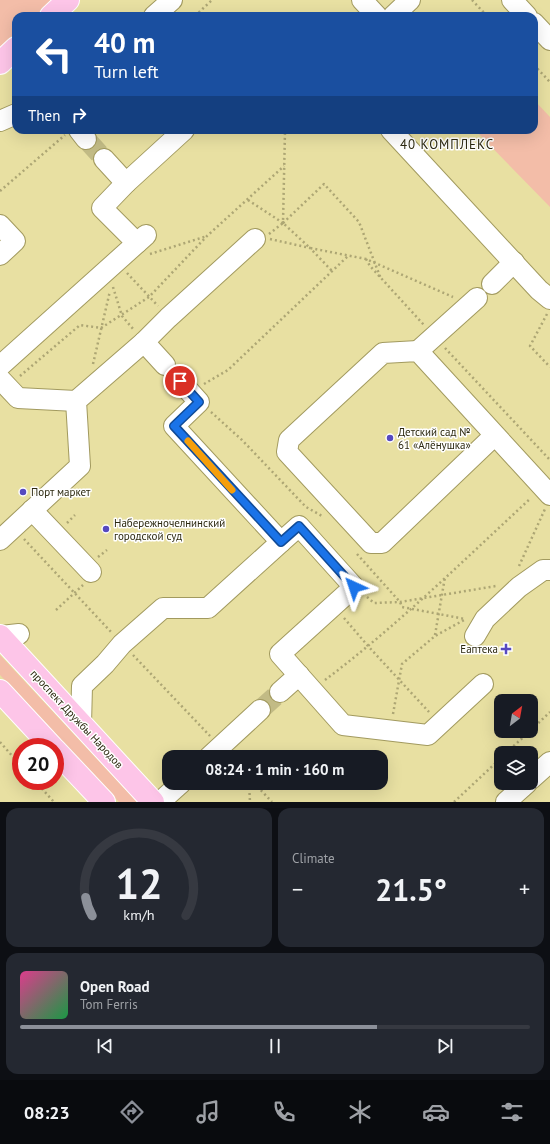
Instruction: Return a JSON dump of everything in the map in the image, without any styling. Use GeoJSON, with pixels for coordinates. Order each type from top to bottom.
{"type":"FeatureCollection","features":[{"type":"Feature","properties":{"kind":"main road"},"geometry":{"type":"LineString","coordinates":[[55,12],[68,0]]}},
{"type":"Feature","properties":{"kind":"main road"},"geometry":{"type":"LineString","coordinates":[[0,63],[12,52]]}},
{"type":"Feature","properties":{"kind":"main road","name":"проспект Дружбы Народов"},"geometry":{"type":"LineString","coordinates":[[6,635],[81,724],[153,802]]}},
{"type":"Feature","properties":{"kind":"main road"},"geometry":{"type":"LineString","coordinates":[[0,692],[43,738]]}},
{"type":"Feature","properties":{"kind":"main road"},"geometry":{"type":"LineString","coordinates":[[64,760],[104,802]]}},
{"type":"Feature","properties":{"kind":"street"},"geometry":{"type":"LineString","coordinates":[[158,12],[172,0]]}},
{"type":"Feature","properties":{"kind":"street"},"geometry":{"type":"LineString","coordinates":[[362,0],[373,12]]}},
{"type":"Feature","properties":{"kind":"street"},"geometry":{"type":"LineString","coordinates":[[397,12],[410,0]]}},
{"type":"Feature","properties":{"kind":"street"},"geometry":{"type":"LineString","coordinates":[[512,0],[523,12]]}},
{"type":"Feature","properties":{"kind":"street"},"geometry":{"type":"LineString","coordinates":[[538,27],[550,40]]}},
{"type":"Feature","properties":{"kind":"street"},"geometry":{"type":"LineString","coordinates":[[0,121],[12,116]]}},
{"type":"Feature","properties":{"kind":"street"},"geometry":{"type":"LineString","coordinates":[[0,366],[115,263],[144,244],[102,208],[126,183],[180,134]]}},
{"type":"Feature","properties":{"kind":"street"},"geometry":{"type":"LineString","coordinates":[[395,134],[514,262],[539,290],[549,305]]}},
{"type":"Feature","properties":{"kind":"street"},"geometry":{"type":"LineString","coordinates":[[104,159],[126,183]]}},
{"type":"Feature","properties":{"kind":"street"},"geometry":{"type":"LineString","coordinates":[[0,225],[15,241],[0,255]]}},
{"type":"Feature","properties":{"kind":"street"},"geometry":{"type":"LineString","coordinates":[[4,383],[18,398],[81,397],[144,342],[168,318],[255,239]]}},
{"type":"Feature","properties":{"kind":"street"},"geometry":{"type":"LineString","coordinates":[[492,284],[514,262]]}},
{"type":"Feature","properties":{"kind":"street"},"geometry":{"type":"LineString","coordinates":[[473,301],[418,351],[383,353],[289,440],[286,452],[371,543],[382,543],[495,436]]}},
{"type":"Feature","properties":{"kind":"street"},"geometry":{"type":"LineString","coordinates":[[144,342],[165,365]]}},
{"type":"Feature","properties":{"kind":"street"},"geometry":{"type":"LineString","coordinates":[[418,351],[547,496]]}},
{"type":"Feature","properties":{"kind":"street"},"geometry":{"type":"LineString","coordinates":[[190,392],[174,426],[281,542]]}},
{"type":"Feature","properties":{"kind":"street"},"geometry":{"type":"LineString","coordinates":[[0,540],[80,466],[81,397]]}},
{"type":"Feature","properties":{"kind":"street"},"geometry":{"type":"LineString","coordinates":[[32,510],[91,572]]}},
{"type":"Feature","properties":{"kind":"street"},"geometry":{"type":"LineString","coordinates":[[81,724],[82,686],[105,664],[122,644],[163,608],[208,608],[299,526],[354,587],[280,654],[343,725],[428,735],[484,684]]}},
{"type":"Feature","properties":{"kind":"street"},"geometry":{"type":"LineString","coordinates":[[474,626],[495,608],[515,585],[543,570],[550,570]]}},
{"type":"Feature","properties":{"kind":"street"},"geometry":{"type":"LineString","coordinates":[[280,692],[299,675]]}},
{"type":"Feature","properties":{"kind":"street"},"geometry":{"type":"LineString","coordinates":[[217,750],[260,710]]}},
{"type":"Feature","properties":{"kind":"street"},"geometry":{"type":"LineString","coordinates":[[538,773],[550,762]]}},
{"type":"Feature","properties":{"kind":"street"},"geometry":{"type":"LineString","coordinates":[[160,802],[173,790]]}},
{"type":"Feature","properties":{"kind":"street"},"geometry":{"type":"LineString","coordinates":[[506,802],[519,790]]}},
{"type":"Feature","properties":{"kind":"path"},"geometry":{"type":"LineString","coordinates":[[199,12],[212,0]]}},
{"type":"Feature","properties":{"kind":"path"},"geometry":{"type":"LineString","coordinates":[[472,0],[483,12]]}},
{"type":"Feature","properties":{"kind":"path"},"geometry":{"type":"LineString","coordinates":[[538,69],[550,82]]}},
{"type":"Feature","properties":{"kind":"path"},"geometry":{"type":"LineString","coordinates":[[283,223],[286,134]]}},
{"type":"Feature","properties":{"kind":"path"},"geometry":{"type":"LineString","coordinates":[[0,191],[77,135]]}},
{"type":"Feature","properties":{"kind":"path"},"geometry":{"type":"LineString","coordinates":[[4,383],[80,325],[101,328],[122,316],[149,297],[207,236],[284,166]]}},
{"type":"Feature","properties":{"kind":"path"},"geometry":{"type":"LineString","coordinates":[[382,279],[377,265],[359,222],[324,184],[265,238],[366,259],[377,265],[473,301]]}},
{"type":"Feature","properties":{"kind":"path"},"geometry":{"type":"LineString","coordinates":[[248,200],[283,223],[332,271]]}},
{"type":"Feature","properties":{"kind":"path"},"geometry":{"type":"LineString","coordinates":[[144,244],[207,236]]}},
{"type":"Feature","properties":{"kind":"path"},"geometry":{"type":"LineString","coordinates":[[327,521],[306,507],[242,440],[190,392],[228,370],[348,256]]}},
{"type":"Feature","properties":{"kind":"path"},"geometry":{"type":"LineString","coordinates":[[366,259],[370,266],[434,337],[550,460]]}},
{"type":"Feature","properties":{"kind":"path"},"geometry":{"type":"LineString","coordinates":[[115,263],[123,268],[168,318]]}},
{"type":"Feature","properties":{"kind":"path"},"geometry":{"type":"LineString","coordinates":[[81,397],[101,328],[111,283],[122,316],[144,342]]}},
{"type":"Feature","properties":{"kind":"path"},"geometry":{"type":"LineString","coordinates":[[549,305],[530,346],[550,367]]}},
{"type":"Feature","properties":{"kind":"path"},"geometry":{"type":"LineString","coordinates":[[312,689],[368,646],[446,577],[547,496]]}},
{"type":"Feature","properties":{"kind":"path"},"geometry":{"type":"LineString","coordinates":[[354,587],[374,603],[400,602],[515,585],[547,496]]}},
{"type":"Feature","properties":{"kind":"path"},"geometry":{"type":"LineString","coordinates":[[353,550],[400,602],[402,607],[439,615],[474,626]]}},
{"type":"Feature","properties":{"kind":"path"},"geometry":{"type":"LineString","coordinates":[[435,636],[446,577]]}},
{"type":"Feature","properties":{"kind":"path"},"geometry":{"type":"LineString","coordinates":[[56,610],[74,594]]}},
{"type":"Feature","properties":{"kind":"path"},"geometry":{"type":"LineString","coordinates":[[334,605],[368,646],[440,724]]}},
{"type":"Feature","properties":{"kind":"path"},"geometry":{"type":"LineString","coordinates":[[391,730],[402,664],[435,636],[474,626]]}},
{"type":"Feature","properties":{"kind":"path"},"geometry":{"type":"LineString","coordinates":[[538,723],[550,712]]}},
{"type":"Feature","properties":{"kind":"path"},"geometry":{"type":"LineString","coordinates":[[513,746],[522,738]]}},
{"type":"Feature","properties":{"kind":"path"},"geometry":{"type":"LineString","coordinates":[[0,742],[12,756]]}},
{"type":"Feature","properties":{"kind":"path"},"geometry":{"type":"LineString","coordinates":[[454,802],[494,765]]}},
{"type":"Feature","properties":{"kind":"path"},"geometry":{"type":"LineString","coordinates":[[43,790],[54,802]]}},
{"type":"Feature","properties":{"kind":"path"},"geometry":{"type":"LineString","coordinates":[[250,790],[250,802]]}},
{"type":"Feature","properties":{"kind":"path"},"geometry":{"type":"LineString","coordinates":[[261,790],[272,802]]}},
{"type":"Feature","properties":{"kind":"shaded area"},"geometry":{"type":"Polygon","coordinates":[[[0,0],[57,0],[44,12],[12,12],[12,42],[0,53],[0,0]]]}},
{"type":"Feature","properties":{"kind":"shaded area"},"geometry":{"type":"Polygon","coordinates":[[[538,104],[550,117],[550,207],[479,134],[538,134],[538,104]]]}},
{"type":"Feature","properties":{"kind":"shaded area"},"geometry":{"type":"Polygon","coordinates":[[[0,655],[137,802],[119,802],[64,743],[64,738],[59,738],[0,675],[0,655]]]}},
{"type":"Feature","properties":{"kind":"tunnel"},"geometry":{"type":"LineString","coordinates":[[86,139],[104,159]]}},
{"type":"Feature","properties":{"kind":"tunnel"},"geometry":{"type":"LineString","coordinates":[[260,710],[280,692]]}},
{"type":"Feature","properties":{"kind":"slow traffic"},"geometry":{"type":"LineString","coordinates":[[188,441],[232,490]]}},
{"type":"Feature","properties":{"kind":"place","name":"Детский сад № 61 «Алёнушка»"},"geometry":{"type":"Point","coordinates":[390,438]}},
{"type":"Feature","properties":{"kind":"place","name":"Порт маркет"},"geometry":{"type":"Point","coordinates":[23,492]}},
{"type":"Feature","properties":{"kind":"place","name":"Набережночелнинский городской суд"},"geometry":{"type":"Point","coordinates":[106,529]}},
{"type":"Feature","properties":{"kind":"place","name":"Еаптека"},"geometry":{"type":"Point","coordinates":[506,649]}},
{"type":"Feature","properties":{"kind":"district","name":"40 КОМПЛЕКС"},"geometry":{"type":"Point","coordinates":[447,144]}},
{"type":"Feature","properties":{"kind":"route"},"geometry":{"type":"LineString","coordinates":[[180,381],[199,402],[174,426],[281,542],[299,526],[354,587]]}}]}
